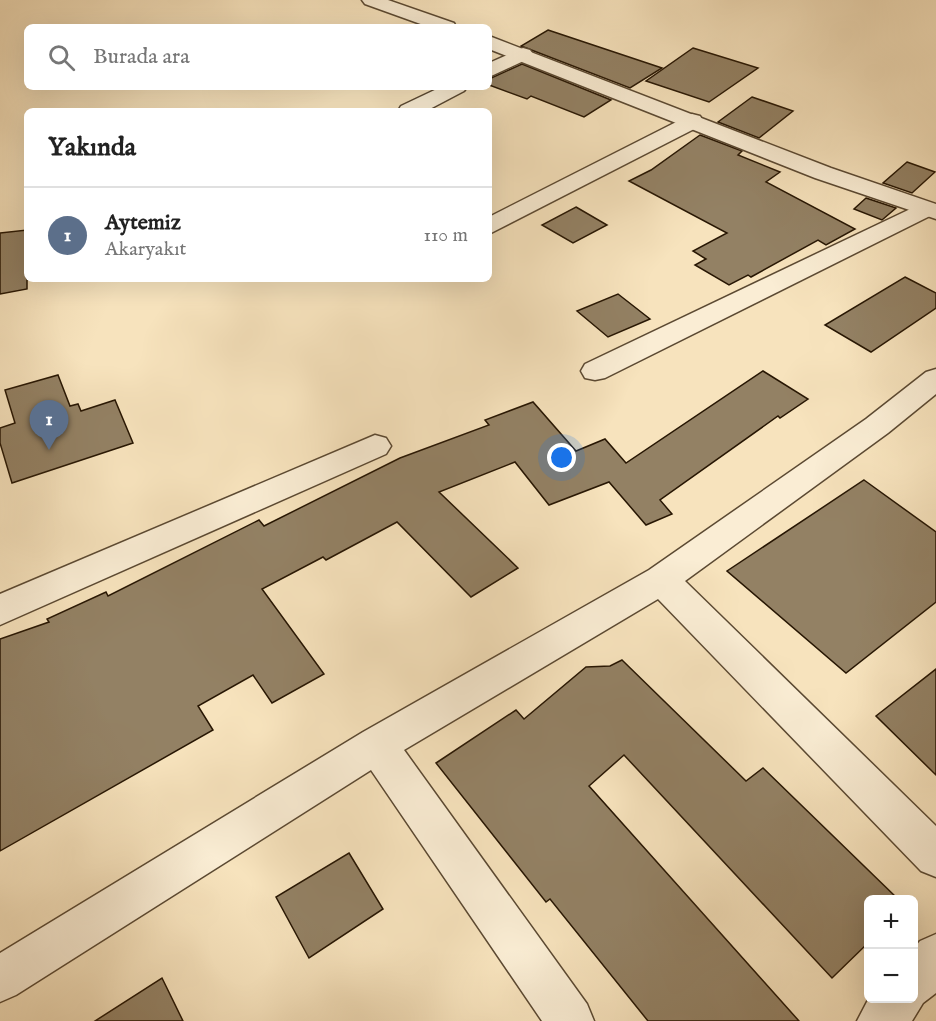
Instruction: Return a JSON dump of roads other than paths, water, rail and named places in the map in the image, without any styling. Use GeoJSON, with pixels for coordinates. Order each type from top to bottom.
{"type":"FeatureCollection","features":[{"type":"Feature","properties":{"kind":"street"},"geometry":{"type":"LineString","coordinates":[[371,0],[439,24]]}},
{"type":"Feature","properties":{"kind":"street"},"geometry":{"type":"LineString","coordinates":[[492,43],[873,193],[930,211]]}},
{"type":"Feature","properties":{"kind":"street"},"geometry":{"type":"LineString","coordinates":[[492,70],[523,54]]}},
{"type":"Feature","properties":{"kind":"street"},"geometry":{"type":"LineString","coordinates":[[415,108],[451,90]]}},
{"type":"Feature","properties":{"kind":"street"},"geometry":{"type":"LineString","coordinates":[[492,225],[692,120]]}},
{"type":"Feature","properties":{"kind":"street"},"geometry":{"type":"LineString","coordinates":[[595,371],[930,211]]}},
{"type":"Feature","properties":{"kind":"street"},"geometry":{"type":"LineString","coordinates":[[0,979],[377,745],[661,580],[877,426],[929,394]]}},
{"type":"Feature","properties":{"kind":"street"},"geometry":{"type":"LineString","coordinates":[[0,610],[375,446]]}},
{"type":"Feature","properties":{"kind":"street"},"geometry":{"type":"LineString","coordinates":[[661,580],[936,856]]}},
{"type":"Feature","properties":{"kind":"street"},"geometry":{"type":"LineString","coordinates":[[377,745],[570,1021]]}},
{"type":"Feature","properties":{"kind":"street"},"geometry":{"type":"LineString","coordinates":[[918,978],[936,957]]}},
{"type":"Feature","properties":{"kind":"street"},"geometry":{"type":"LineString","coordinates":[[881,1021],[897,1003]]}},
{"type":"Feature","properties":{"kind":"place","name":"Aytemiz"},"geometry":{"type":"Point","coordinates":[49,450]}}]}
